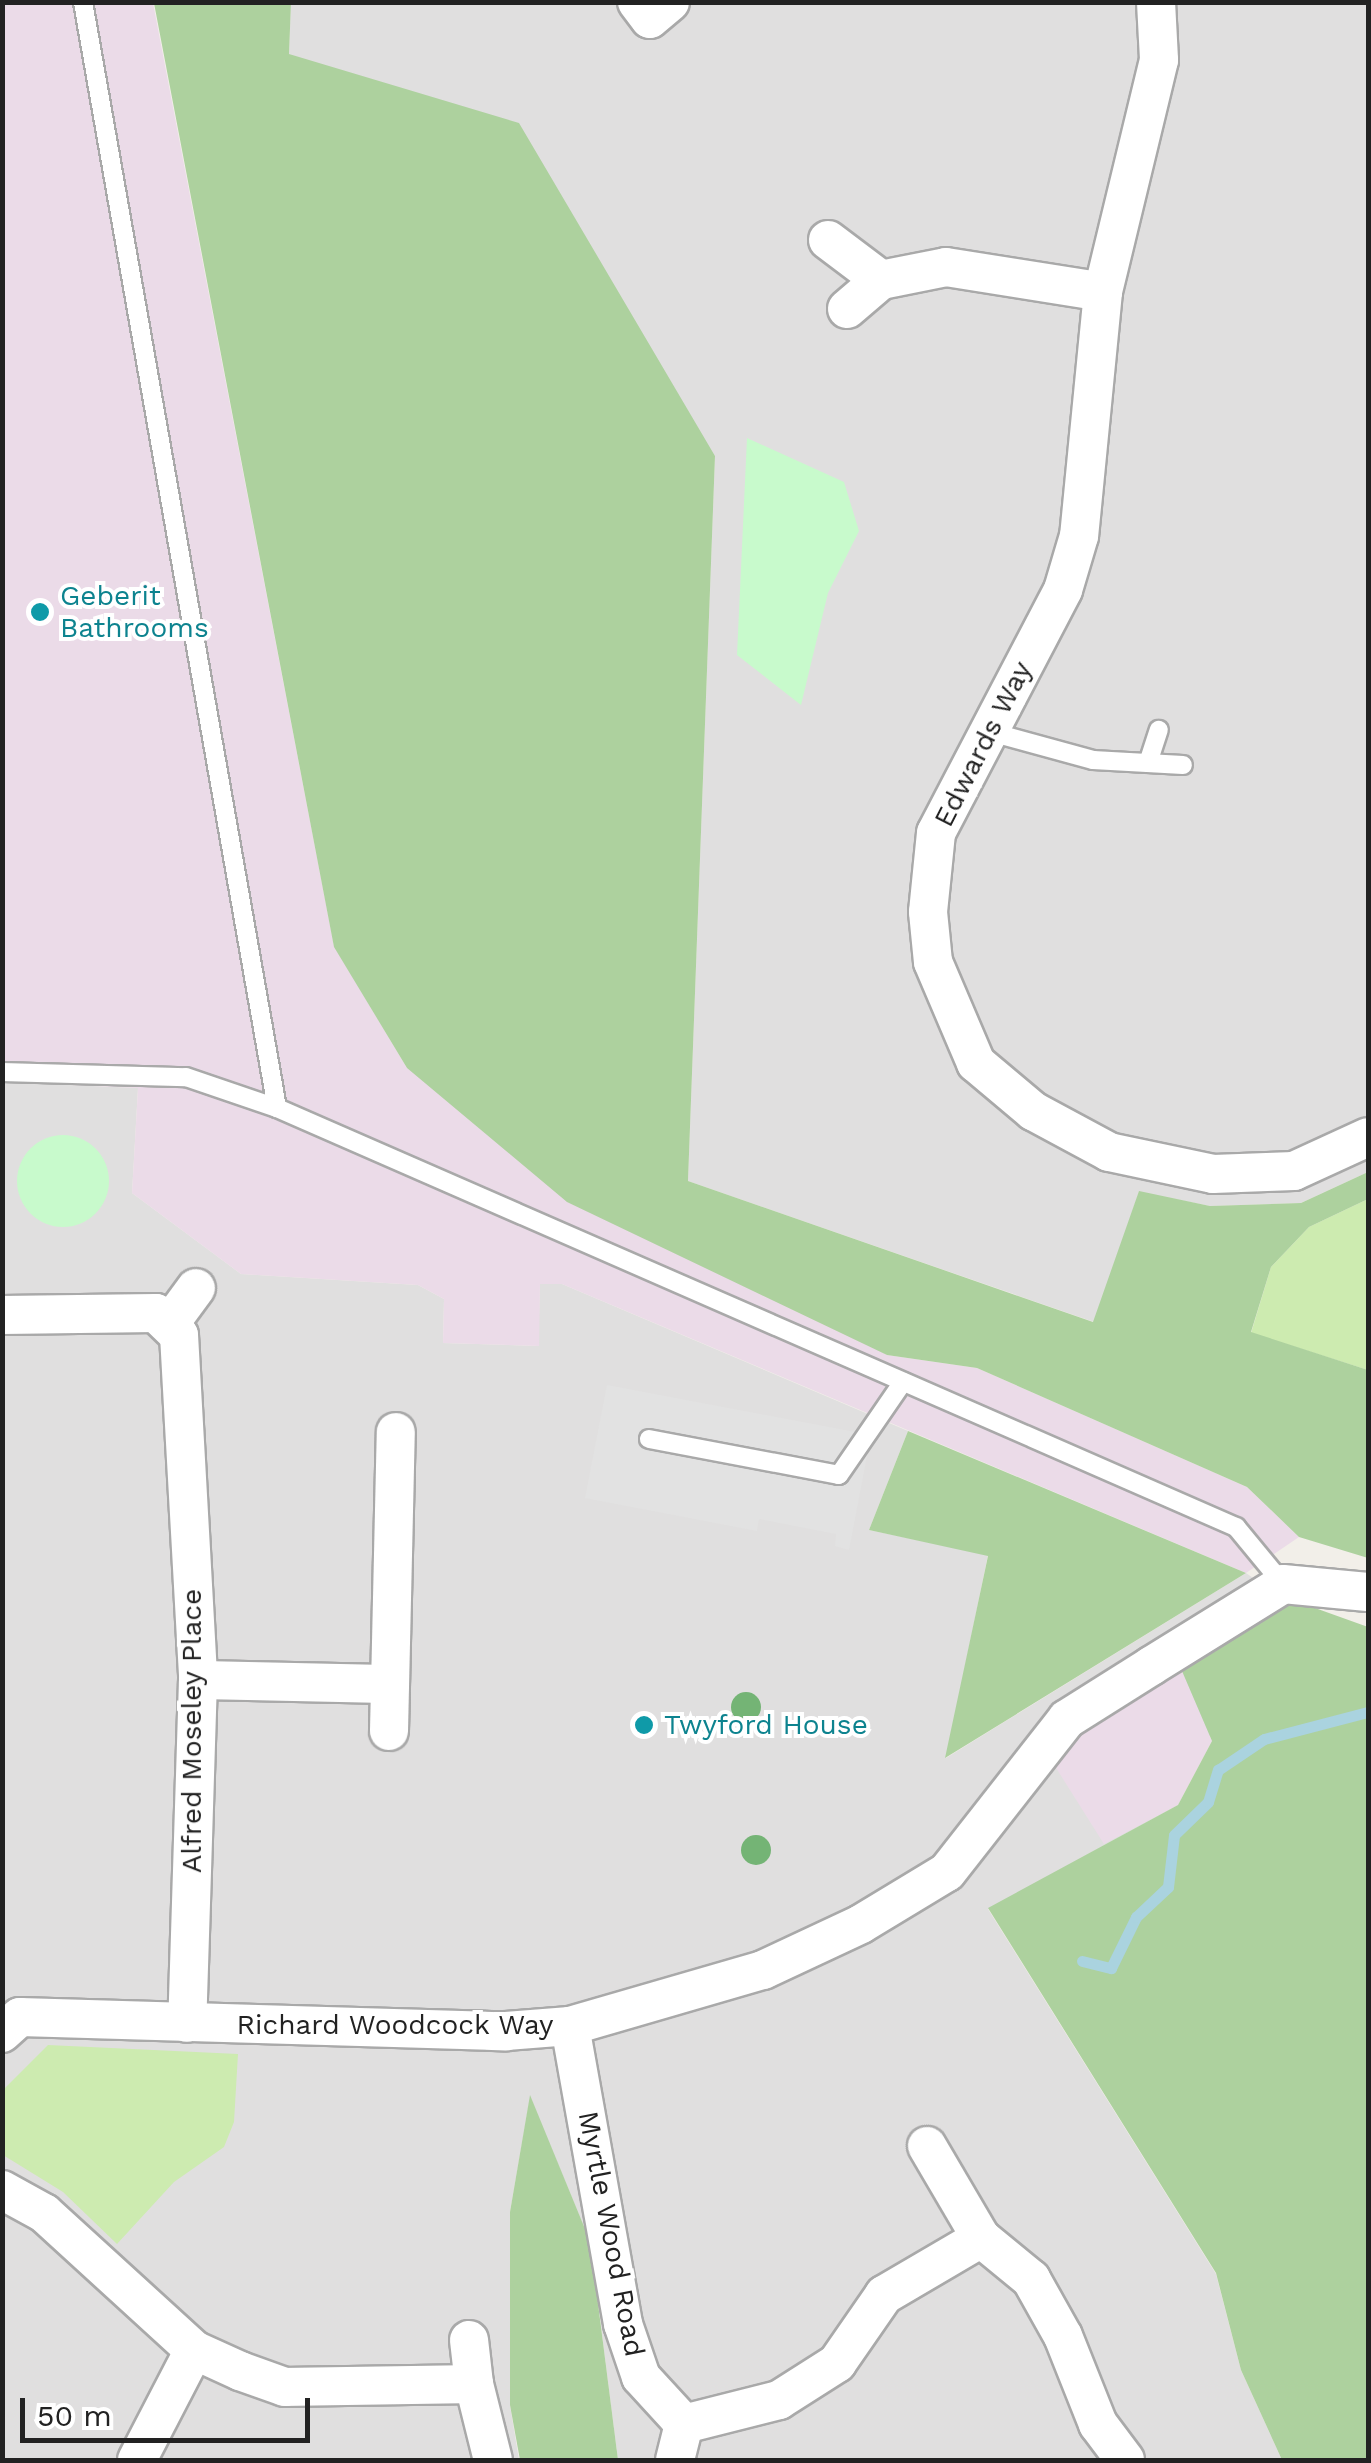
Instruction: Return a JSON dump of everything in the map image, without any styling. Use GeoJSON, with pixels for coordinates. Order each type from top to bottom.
{"type":"FeatureCollection","features":[{"type":"Feature","properties":{"kind":"street"},"geometry":{"type":"LineString","coordinates":[[637,2],[650,19],[670,2]]}},
{"type":"Feature","properties":{"kind":"street","name":"Edwards Way"},"geometry":{"type":"LineString","coordinates":[[1156,2],[1159,60],[1103,292],[1078,536],[1063,590],[986,730],[936,833],[928,912],[943,998],[976,1063],[1033,1112],[1109,1152],[1213,1174],[1294,1171],[1368,1137]]}},
{"type":"Feature","properties":{"kind":"street"},"geometry":{"type":"LineString","coordinates":[[828,240],[881,280]]}},
{"type":"Feature","properties":{"kind":"street"},"geometry":{"type":"LineString","coordinates":[[847,309],[881,280],[946,267],[1103,292]]}},
{"type":"Feature","properties":{"kind":"street"},"geometry":{"type":"LineString","coordinates":[[2,1316],[156,1314],[171,1322],[196,1288]]}},
{"type":"Feature","properties":{"kind":"street","name":"Alfred Moseley Place"},"geometry":{"type":"LineString","coordinates":[[171,1322],[179,1335],[198,1680],[187,2022]]}},
{"type":"Feature","properties":{"kind":"street"},"geometry":{"type":"LineString","coordinates":[[389,1731],[396,1432]]}},
{"type":"Feature","properties":{"kind":"street"},"geometry":{"type":"LineString","coordinates":[[1283,1584],[1368,1592]]}},
{"type":"Feature","properties":{"kind":"street","name":"Richard Woodcock Way"},"geometry":{"type":"LineString","coordinates":[[2,2033],[20,2017],[506,2030],[570,2026],[762,1970],[861,1924],[946,1872],[1067,1719],[1283,1584]]}},
{"type":"Feature","properties":{"kind":"street"},"geometry":{"type":"LineString","coordinates":[[198,1680],[390,1684]]}},
{"type":"Feature","properties":{"kind":"street","name":"Myrtle Wood Road"},"geometry":{"type":"LineString","coordinates":[[570,2026],[624,2324],[641,2377],[680,2442],[779,2400],[837,2363],[884,2295],[981,2238]]}},
{"type":"Feature","properties":{"kind":"street"},"geometry":{"type":"LineString","coordinates":[[927,2146],[981,2238],[1031,2279],[1098,2424],[1125,2460]]}},
{"type":"Feature","properties":{"kind":"street"},"geometry":{"type":"LineString","coordinates":[[2,2190],[44,2213],[194,2350],[285,2387],[474,2384]]}},
{"type":"Feature","properties":{"kind":"street"},"geometry":{"type":"LineString","coordinates":[[469,2340],[474,2384],[494,2460]]}},
{"type":"Feature","properties":{"kind":"street"},"geometry":{"type":"LineString","coordinates":[[137,2460],[194,2350]]}},
{"type":"Feature","properties":{"kind":"lane"},"geometry":{"type":"LineString","coordinates":[[83,2],[277,1108]]}},
{"type":"Feature","properties":{"kind":"lane"},"geometry":{"type":"LineString","coordinates":[[986,730],[1093,760],[1182,765]]}},
{"type":"Feature","properties":{"kind":"lane"},"geometry":{"type":"LineString","coordinates":[[1148,763],[1159,730]]}},
{"type":"Feature","properties":{"kind":"lane"},"geometry":{"type":"LineString","coordinates":[[2,1072],[186,1077],[277,1108],[1236,1526],[1283,1584]]}},
{"type":"Feature","properties":{"kind":"lane"},"geometry":{"type":"LineString","coordinates":[[649,1439],[839,1475],[903,1382]]}},
{"type":"Feature","properties":{"kind":"shaded area"},"geometry":{"type":"Polygon","coordinates":[[[291,2],[1368,3],[1368,1172],[1301,1203],[1210,1206],[1139,1192],[1094,1322],[688,1181],[715,456],[289,54],[291,2]]]}},
{"type":"Feature","properties":{"kind":"shaded area"},"geometry":{"type":"Polygon","coordinates":[[[3,3],[153,3],[334,946],[407,1068],[887,1355],[977,1368],[1247,1487],[1299,1537],[1246,1573],[562,1284],[540,1284],[539,1346],[443,1343],[444,1299],[418,1285],[241,1274],[132,1193],[138,1088],[3,1082],[3,3]]]}},
{"type":"Feature","properties":{"kind":"shaded area"},"geometry":{"type":"Polygon","coordinates":[[[3,1082],[138,1088],[132,1193],[241,1274],[418,1285],[444,1299],[443,1343],[538,1346],[540,1283],[562,1284],[908,1431],[869,1530],[988,1555],[946,1758],[1246,1573],[1276,1594],[1178,1805],[988,1909],[1216,2274],[1241,2370],[1282,2460],[618,2460],[590,2241],[530,2097],[510,2212],[510,2405],[519,2460],[3,2460],[3,1082]]]}},
{"type":"Feature","properties":{"kind":"shaded area"},"geometry":{"type":"Polygon","coordinates":[[[607,1385],[871,1435],[849,1550],[835,1546],[836,1534],[759,1519],[757,1531],[585,1498],[607,1385]]]}},
{"type":"Feature","properties":{"kind":"shaded area"},"geometry":{"type":"Polygon","coordinates":[[[1182,1671],[1212,1741],[1178,1805],[1104,1844],[1053,1763],[1078,1735],[1182,1671]]]}},
{"type":"Feature","properties":{"kind":"green space"},"geometry":{"type":"Polygon","coordinates":[[[154,3],[291,3],[289,54],[519,123],[715,456],[688,1181],[1093,1322],[1139,1191],[1210,1206],[1301,1203],[1368,1172],[1368,1199],[1309,1227],[1271,1267],[1251,1332],[1368,1370],[1368,1558],[1299,1537],[1247,1487],[977,1368],[887,1355],[567,1202],[407,1068],[334,947],[154,3]]]}},
{"type":"Feature","properties":{"kind":"green space"},"geometry":{"type":"Polygon","coordinates":[[[747,438],[844,482],[859,531],[828,593],[801,705],[737,655],[747,438]]]}},
{"type":"Feature","properties":{"kind":"green space"},"geometry":{"type":"Polygon","coordinates":[[[54,1135],[72,1135],[89,1142],[102,1155],[109,1181],[102,1207],[89,1220],[72,1227],[54,1227],[37,1220],[24,1207],[17,1190],[17,1172],[24,1155],[37,1142],[54,1135]]]}},
{"type":"Feature","properties":{"kind":"green space"},"geometry":{"type":"Polygon","coordinates":[[[1368,1199],[1368,1370],[1251,1333],[1271,1267],[1309,1227],[1368,1199]]]}},
{"type":"Feature","properties":{"kind":"green space"},"geometry":{"type":"Polygon","coordinates":[[[908,1431],[1246,1573],[945,1758],[988,1556],[869,1530],[908,1431]]]}},
{"type":"Feature","properties":{"kind":"green space"},"geometry":{"type":"Polygon","coordinates":[[[1276,1594],[1368,1627],[1368,2460],[1282,2460],[1241,2370],[1216,2273],[988,1908],[1178,1805],[1212,1741],[1182,1671],[1276,1594]]]}},
{"type":"Feature","properties":{"kind":"green space"},"geometry":{"type":"Polygon","coordinates":[[[48,2045],[238,2054],[234,2122],[224,2147],[174,2182],[117,2244],[63,2192],[3,2155],[3,2090],[48,2045]]]}},
{"type":"Feature","properties":{"kind":"green space"},"geometry":{"type":"Polygon","coordinates":[[[530,2095],[590,2241],[618,2460],[520,2460],[510,2405],[510,2212],[530,2095]]]}},
{"type":"Feature","properties":{"kind":"waterway"},"geometry":{"type":"LineString","coordinates":[[1082,1961],[1111,1968],[1136,1917],[1168,1887],[1174,1835],[1208,1802],[1218,1770],[1264,1739],[1368,1712]]}},
{"type":"Feature","properties":{"kind":"place","name":"Geberit Bathrooms"},"geometry":{"type":"Point","coordinates":[40,612]}},
{"type":"Feature","properties":{"kind":"place","name":"Twyford House"},"geometry":{"type":"Point","coordinates":[644,1725]}}]}
